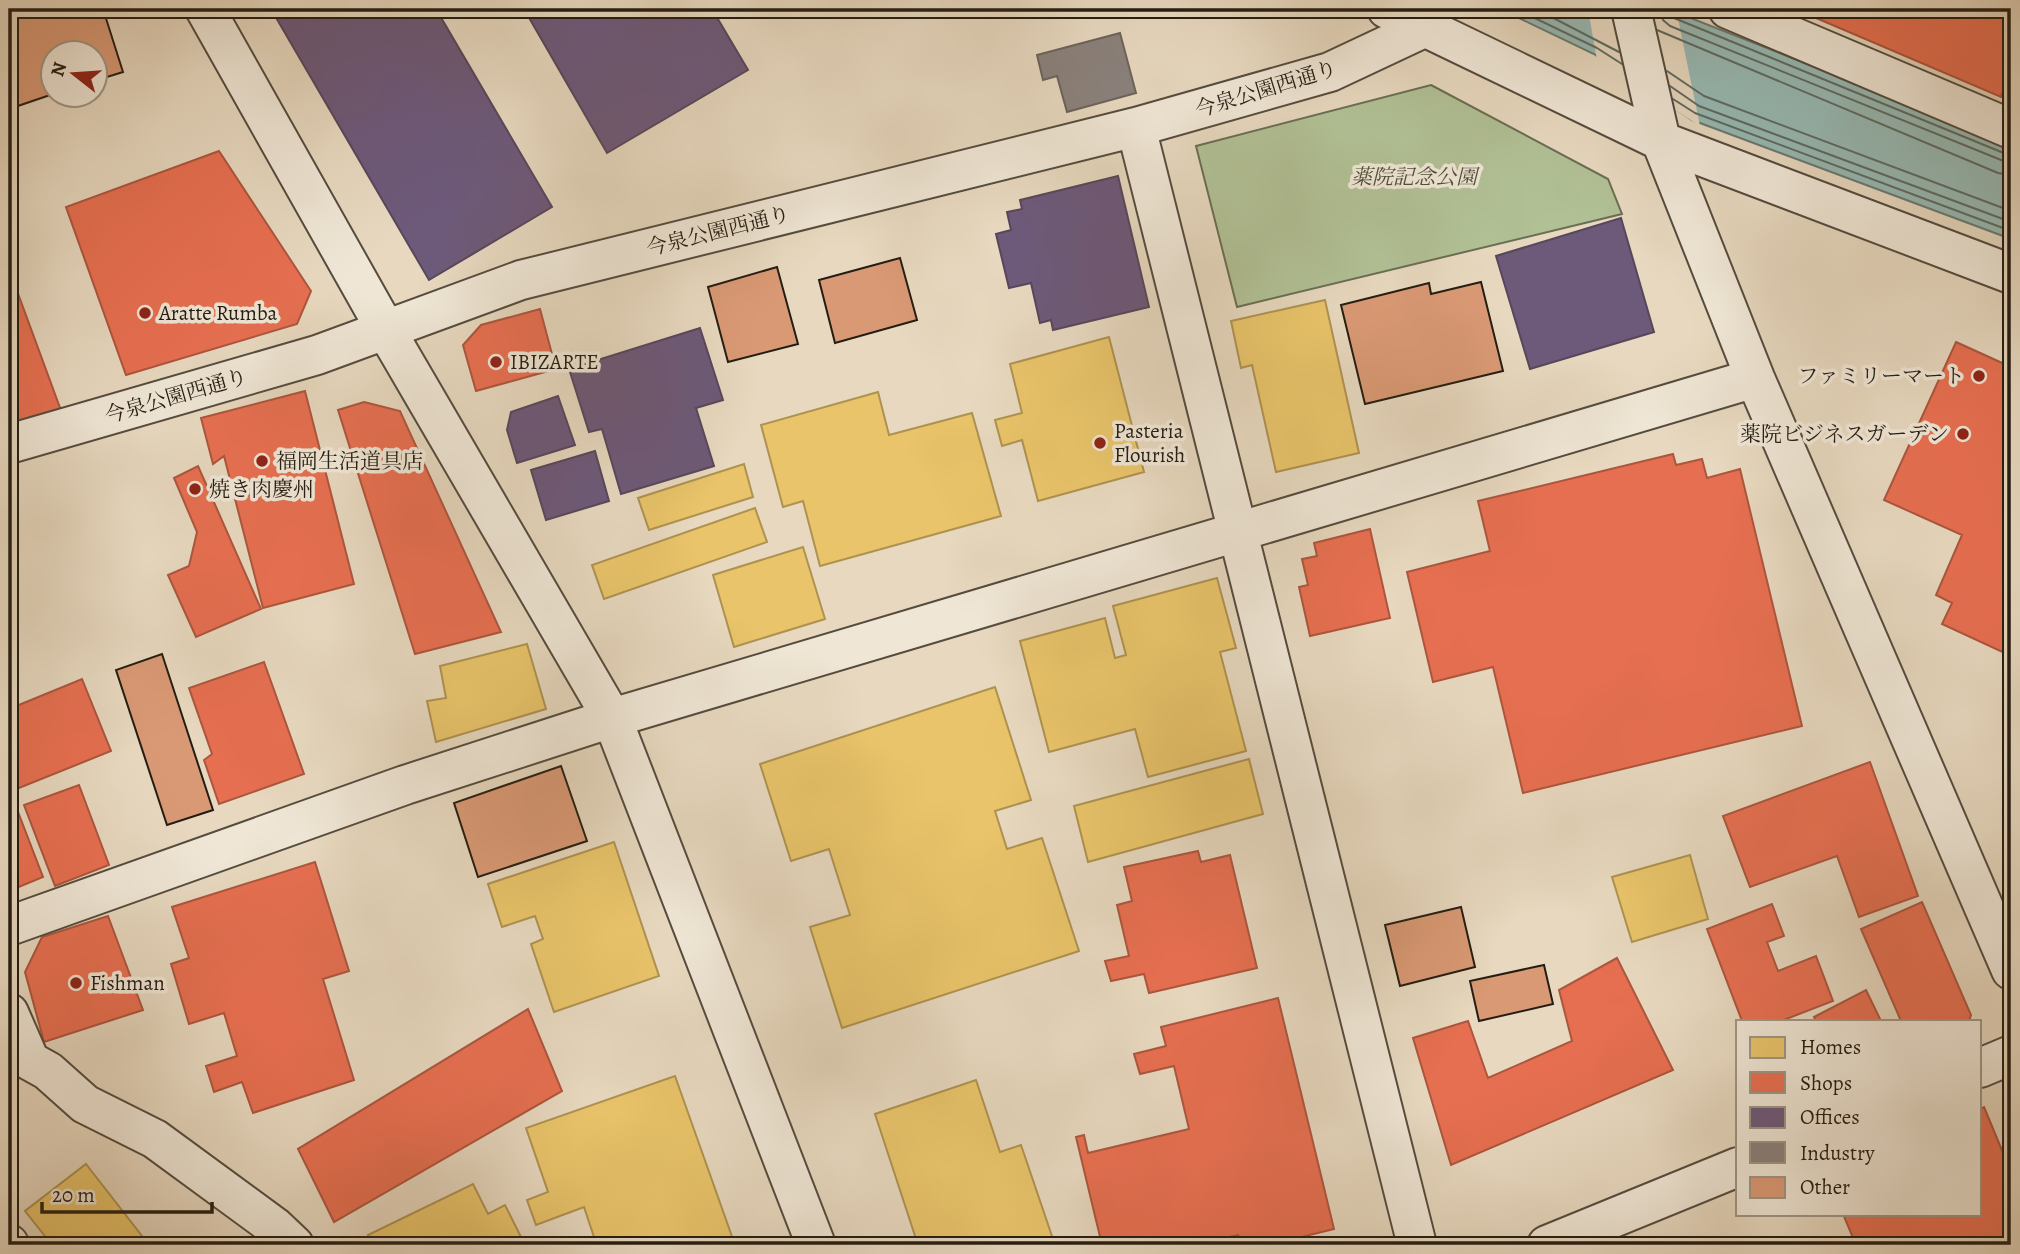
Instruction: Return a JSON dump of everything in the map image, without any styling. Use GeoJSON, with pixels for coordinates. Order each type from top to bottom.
{"type":"FeatureCollection","features":[{"type":"Feature","properties":{"kind":"street"},"geometry":{"type":"LineString","coordinates":[[205,9],[387,332],[612,718],[816,1245]]}},
{"type":"Feature","properties":{"kind":"street"},"geometry":{"type":"LineString","coordinates":[[1387,9],[1428,26],[1661,141],[2011,274]]}},
{"type":"Feature","properties":{"kind":"street"},"geometry":{"type":"LineString","coordinates":[[1631,9],[1661,141],[1755,378],[2011,970]]}},
{"type":"Feature","properties":{"kind":"street"},"geometry":{"type":"LineString","coordinates":[[1728,9],[2011,129]]}},
{"type":"Feature","properties":{"kind":"street","name":"今泉公園西通り"},"geometry":{"type":"LineString","coordinates":[[9,444],[387,332],[521,281],[1136,127],[1330,72],[1428,26]]}},
{"type":"Feature","properties":{"kind":"street"},"geometry":{"type":"LineString","coordinates":[[1136,127],[1418,1245]]}},
{"type":"Feature","properties":{"kind":"street"},"geometry":{"type":"LineString","coordinates":[[9,926],[405,785],[612,718],[1755,378]]}},
{"type":"Feature","properties":{"kind":"street"},"geometry":{"type":"LineString","coordinates":[[9,1013],[19,1068],[48,1070],[85,1104],[155,1139],[275,1227],[294,1245]]}},
{"type":"Feature","properties":{"kind":"street"},"geometry":{"type":"LineString","coordinates":[[1982,1067],[2011,1055]]}},
{"type":"Feature","properties":{"kind":"street"},"geometry":{"type":"LineString","coordinates":[[1547,1245],[1736,1168]]}},
{"type":"Feature","properties":{"kind":"green space","name":"薬院記念公園"},"geometry":{"type":"Polygon","coordinates":[[[1431,85],[1608,179],[1622,214],[1237,307],[1196,146],[1431,85]]]}},
{"type":"Feature","properties":{"kind":"water"},"geometry":{"type":"Polygon","coordinates":[[[1500,9],[1668,9],[1883,94],[2011,150],[2011,239],[1692,120],[1594,54],[1500,9]]]}},
{"type":"Feature","properties":{"kind":"pier"},"geometry":{"type":"Polygon","coordinates":[[[1588,9],[1676,9],[1700,126],[1597,60],[1588,9]]]}},
{"type":"Feature","properties":{"kind":"building: Homes"},"geometry":{"type":"Polygon","coordinates":[[[1325,300],[1359,453],[1276,472],[1252,365],[1241,368],[1231,321],[1325,300]]]}},
{"type":"Feature","properties":{"kind":"building: Homes"},"geometry":{"type":"Polygon","coordinates":[[[1109,337],[1144,472],[1038,501],[1022,440],[1002,446],[995,420],[1022,413],[1010,364],[1109,337]]]}},
{"type":"Feature","properties":{"kind":"building: Homes"},"geometry":{"type":"Polygon","coordinates":[[[878,392],[889,435],[972,413],[1001,516],[820,566],[803,501],[783,507],[761,425],[878,392]]]}},
{"type":"Feature","properties":{"kind":"building: Homes"},"geometry":{"type":"Polygon","coordinates":[[[744,464],[753,497],[649,530],[638,498],[744,464]]]}},
{"type":"Feature","properties":{"kind":"building: Homes"},"geometry":{"type":"Polygon","coordinates":[[[755,508],[767,542],[604,599],[592,565],[755,508]]]}},
{"type":"Feature","properties":{"kind":"building: Homes"},"geometry":{"type":"Polygon","coordinates":[[[803,547],[825,619],[734,647],[713,575],[803,547]]]}},
{"type":"Feature","properties":{"kind":"building: Homes"},"geometry":{"type":"Polygon","coordinates":[[[1217,578],[1236,648],[1220,652],[1246,751],[1148,777],[1135,729],[1049,752],[1020,641],[1105,618],[1115,658],[1126,655],[1113,606],[1217,578]]]}},
{"type":"Feature","properties":{"kind":"building: Homes"},"geometry":{"type":"Polygon","coordinates":[[[527,644],[546,709],[436,742],[427,701],[446,698],[440,666],[527,644]]]}},
{"type":"Feature","properties":{"kind":"building: Homes"},"geometry":{"type":"Polygon","coordinates":[[[995,687],[1031,800],[995,811],[1007,849],[1042,838],[1079,951],[842,1028],[810,927],[850,915],[829,849],[791,861],[760,764],[995,687]]]}},
{"type":"Feature","properties":{"kind":"building: Homes"},"geometry":{"type":"Polygon","coordinates":[[[1249,759],[1263,814],[1088,862],[1074,806],[1249,759]]]}},
{"type":"Feature","properties":{"kind":"building: Homes"},"geometry":{"type":"Polygon","coordinates":[[[614,842],[659,976],[554,1012],[531,944],[543,939],[535,916],[502,927],[488,884],[614,842]]]}},
{"type":"Feature","properties":{"kind":"building: Homes"},"geometry":{"type":"Polygon","coordinates":[[[1690,855],[1708,919],[1632,942],[1612,877],[1690,855]]]}},
{"type":"Feature","properties":{"kind":"building: Homes"},"geometry":{"type":"Polygon","coordinates":[[[675,1076],[735,1245],[590,1245],[596,1243],[584,1207],[536,1225],[527,1200],[548,1192],[526,1128],[675,1076]]]}},
{"type":"Feature","properties":{"kind":"building: Homes"},"geometry":{"type":"Polygon","coordinates":[[[976,1080],[1000,1152],[1021,1145],[1055,1245],[918,1245],[875,1114],[976,1080]]]}},
{"type":"Feature","properties":{"kind":"building: Homes"},"geometry":{"type":"Polygon","coordinates":[[[86,1164],[149,1245],[52,1245],[25,1211],[86,1164]]]}},
{"type":"Feature","properties":{"kind":"building: Homes"},"geometry":{"type":"Polygon","coordinates":[[[473,1184],[488,1214],[505,1205],[525,1245],[373,1245],[368,1235],[473,1184]]]}},
{"type":"Feature","properties":{"kind":"building: Shops"},"geometry":{"type":"Polygon","coordinates":[[[1795,9],[2011,9],[2011,67],[2001,97],[1795,9]]]}},
{"type":"Feature","properties":{"kind":"building: Shops"},"geometry":{"type":"Polygon","coordinates":[[[219,151],[311,291],[297,324],[126,375],[66,207],[219,151]]]}},
{"type":"Feature","properties":{"kind":"building: Shops"},"geometry":{"type":"Polygon","coordinates":[[[9,269],[63,416],[9,435],[9,269]]]}},
{"type":"Feature","properties":{"kind":"building: Shops"},"geometry":{"type":"Polygon","coordinates":[[[540,309],[556,369],[476,391],[463,345],[481,325],[540,309]]]}},
{"type":"Feature","properties":{"kind":"building: Shops","name":"薬院ビジネスガーデン"},"geometry":{"type":"Polygon","coordinates":[[[1956,342],[2011,367],[2011,656],[1942,624],[1952,603],[1936,595],[1962,535],[1884,500],[1956,342]]]}},
{"type":"Feature","properties":{"kind":"building: Shops"},"geometry":{"type":"Polygon","coordinates":[[[305,391],[354,584],[263,608],[224,456],[213,464],[201,418],[305,391]]]}},
{"type":"Feature","properties":{"kind":"building: Shops"},"geometry":{"type":"Polygon","coordinates":[[[364,402],[400,411],[501,632],[415,654],[338,410],[364,402]]]}},
{"type":"Feature","properties":{"kind":"building: Shops"},"geometry":{"type":"Polygon","coordinates":[[[1673,454],[1676,465],[1702,459],[1707,478],[1740,469],[1802,726],[1523,793],[1493,667],[1433,682],[1407,572],[1490,551],[1478,501],[1673,454]]]}},
{"type":"Feature","properties":{"kind":"building: Shops"},"geometry":{"type":"Polygon","coordinates":[[[198,466],[261,609],[196,637],[168,575],[189,566],[197,532],[174,478],[198,466]]]}},
{"type":"Feature","properties":{"kind":"building: Shops"},"geometry":{"type":"Polygon","coordinates":[[[1370,529],[1390,618],[1310,636],[1299,587],[1308,585],[1302,559],[1317,556],[1314,543],[1370,529]]]}},
{"type":"Feature","properties":{"kind":"building: Shops"},"geometry":{"type":"Polygon","coordinates":[[[264,662],[304,774],[219,804],[204,760],[212,754],[189,688],[264,662]]]}},
{"type":"Feature","properties":{"kind":"building: Shops"},"geometry":{"type":"Polygon","coordinates":[[[82,679],[111,751],[9,792],[9,709],[82,679]]]}},
{"type":"Feature","properties":{"kind":"building: Shops"},"geometry":{"type":"Polygon","coordinates":[[[1870,762],[1918,896],[1859,917],[1837,856],[1750,887],[1723,816],[1870,762]]]}},
{"type":"Feature","properties":{"kind":"building: Shops"},"geometry":{"type":"Polygon","coordinates":[[[79,785],[109,865],[55,886],[24,805],[79,785]]]}},
{"type":"Feature","properties":{"kind":"building: Shops"},"geometry":{"type":"Polygon","coordinates":[[[15,804],[43,877],[9,891],[9,806],[15,804]]]}},
{"type":"Feature","properties":{"kind":"building: Shops"},"geometry":{"type":"Polygon","coordinates":[[[1198,851],[1201,862],[1230,855],[1257,968],[1149,993],[1144,974],[1111,981],[1105,961],[1129,956],[1117,905],[1132,901],[1124,867],[1198,851]]]}},
{"type":"Feature","properties":{"kind":"building: Shops"},"geometry":{"type":"Polygon","coordinates":[[[315,862],[349,971],[323,979],[354,1080],[253,1113],[242,1082],[214,1092],[206,1066],[237,1056],[224,1013],[189,1024],[171,964],[189,958],[172,907],[315,862]]]}},
{"type":"Feature","properties":{"kind":"building: Shops"},"geometry":{"type":"Polygon","coordinates":[[[1922,902],[1971,1015],[1969,1020],[1901,1020],[1861,929],[1922,902]]]}},
{"type":"Feature","properties":{"kind":"building: Shops"},"geometry":{"type":"Polygon","coordinates":[[[1772,904],[1784,936],[1767,942],[1778,971],[1816,956],[1833,1001],[1784,1020],[1742,1020],[1707,929],[1772,904]]]}},
{"type":"Feature","properties":{"kind":"building: Shops"},"geometry":{"type":"Polygon","coordinates":[[[108,916],[143,1010],[44,1042],[25,972],[42,937],[108,916]]]}},
{"type":"Feature","properties":{"kind":"building: Shops"},"geometry":{"type":"Polygon","coordinates":[[[1617,958],[1673,1070],[1451,1165],[1413,1038],[1468,1021],[1488,1078],[1572,1041],[1559,990],[1617,958]]]}},
{"type":"Feature","properties":{"kind":"building: Shops"},"geometry":{"type":"Polygon","coordinates":[[[1866,990],[1881,1020],[1816,1020],[1814,1017],[1866,990]]]}},
{"type":"Feature","properties":{"kind":"building: Shops"},"geometry":{"type":"Polygon","coordinates":[[[1278,998],[1334,1229],[1269,1245],[1241,1245],[1238,1235],[1212,1241],[1213,1245],[1102,1245],[1076,1137],[1084,1135],[1088,1153],[1189,1129],[1174,1066],[1140,1074],[1134,1054],[1166,1046],[1161,1027],[1278,998]]]}},
{"type":"Feature","properties":{"kind":"building: Shops"},"geometry":{"type":"Polygon","coordinates":[[[528,1009],[562,1091],[334,1222],[298,1149],[528,1009]]]}},
{"type":"Feature","properties":{"kind":"building: Shops"},"geometry":{"type":"Polygon","coordinates":[[[1984,1107],[2011,1172],[2011,1245],[1856,1245],[1844,1216],[1982,1216],[1984,1107]]]}},
{"type":"Feature","properties":{"kind":"building: Offices"},"geometry":{"type":"Polygon","coordinates":[[[271,9],[436,9],[552,207],[429,280],[271,9]]]}},
{"type":"Feature","properties":{"kind":"building: Offices"},"geometry":{"type":"Polygon","coordinates":[[[524,9],[712,9],[748,70],[607,153],[524,9]]]}},
{"type":"Feature","properties":{"kind":"building: Offices"},"geometry":{"type":"Polygon","coordinates":[[[1118,176],[1149,307],[1053,330],[1051,320],[1040,323],[1031,283],[1009,288],[996,234],[1011,230],[1007,212],[1022,209],[1020,200],[1118,176]]]}},
{"type":"Feature","properties":{"kind":"building: Offices"},"geometry":{"type":"Polygon","coordinates":[[[1621,218],[1654,332],[1530,369],[1496,256],[1621,218]]]}},
{"type":"Feature","properties":{"kind":"building: Offices"},"geometry":{"type":"Polygon","coordinates":[[[700,328],[723,400],[696,408],[714,466],[621,494],[602,429],[589,432],[569,369],[700,328]]]}},
{"type":"Feature","properties":{"kind":"building: Offices"},"geometry":{"type":"Polygon","coordinates":[[[558,396],[575,445],[517,463],[507,430],[511,412],[558,396]]]}},
{"type":"Feature","properties":{"kind":"building: Offices"},"geometry":{"type":"Polygon","coordinates":[[[595,451],[609,501],[546,520],[531,470],[595,451]]]}},
{"type":"Feature","properties":{"kind":"building: Industry"},"geometry":{"type":"Polygon","coordinates":[[[1120,33],[1136,93],[1067,112],[1057,76],[1043,80],[1037,55],[1120,33]]]}},
{"type":"Feature","properties":{"kind":"building: Other"},"geometry":{"type":"Polygon","coordinates":[[[9,9],[103,9],[123,72],[108,77],[108,38],[38,38],[38,99],[9,109],[9,9]]]}},
{"type":"Feature","properties":{"kind":"building: Other"},"geometry":{"type":"Polygon","coordinates":[[[900,258],[917,320],[835,343],[819,280],[900,258]]]}},
{"type":"Feature","properties":{"kind":"building: Other"},"geometry":{"type":"Polygon","coordinates":[[[777,267],[798,344],[728,362],[708,287],[777,267]]]}},
{"type":"Feature","properties":{"kind":"building: Other"},"geometry":{"type":"Polygon","coordinates":[[[1481,282],[1503,371],[1365,404],[1341,305],[1429,283],[1431,294],[1481,282]]]}},
{"type":"Feature","properties":{"kind":"building: Other"},"geometry":{"type":"Polygon","coordinates":[[[162,654],[213,810],[167,825],[116,670],[162,654]]]}},
{"type":"Feature","properties":{"kind":"building: Other"},"geometry":{"type":"Polygon","coordinates":[[[561,766],[587,841],[478,877],[454,803],[561,766]]]}},
{"type":"Feature","properties":{"kind":"building: Other"},"geometry":{"type":"Polygon","coordinates":[[[1461,907],[1475,967],[1400,986],[1385,925],[1461,907]]]}},
{"type":"Feature","properties":{"kind":"building: Other"},"geometry":{"type":"Polygon","coordinates":[[[1544,965],[1553,1004],[1479,1021],[1470,981],[1544,965]]]}},
{"type":"Feature","properties":{"kind":"place","name":"Aratte Rumba"},"geometry":{"type":"Point","coordinates":[145,313]}},
{"type":"Feature","properties":{"kind":"place","name":"IBIZARTE"},"geometry":{"type":"Point","coordinates":[496,362]}},
{"type":"Feature","properties":{"kind":"place","name":"ファミリーマート"},"geometry":{"type":"Point","coordinates":[1979,376]}},
{"type":"Feature","properties":{"kind":"place","name":"薬院ビジネスガーデン"},"geometry":{"type":"Point","coordinates":[1963,434]}},
{"type":"Feature","properties":{"kind":"place","name":"Pasteria Flourish"},"geometry":{"type":"Point","coordinates":[1100,443]}},
{"type":"Feature","properties":{"kind":"place","name":"福岡生活道具店"},"geometry":{"type":"Point","coordinates":[262,461]}},
{"type":"Feature","properties":{"kind":"place","name":"焼き肉慶州"},"geometry":{"type":"Point","coordinates":[195,489]}},
{"type":"Feature","properties":{"kind":"place","name":"Fishman"},"geometry":{"type":"Point","coordinates":[76,983]}}]}
